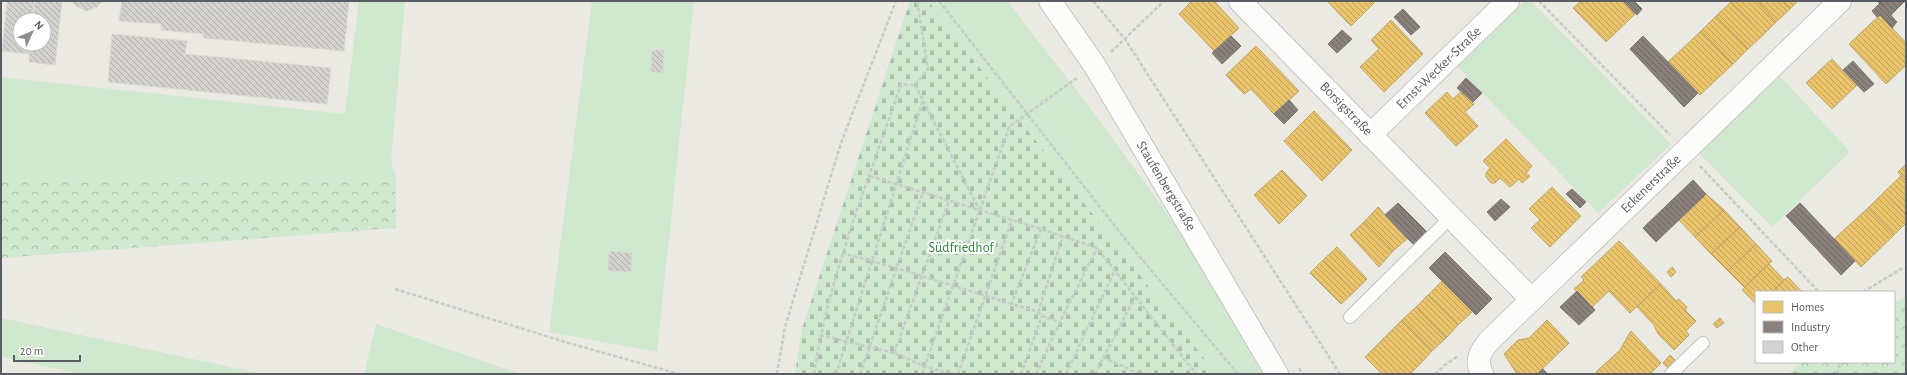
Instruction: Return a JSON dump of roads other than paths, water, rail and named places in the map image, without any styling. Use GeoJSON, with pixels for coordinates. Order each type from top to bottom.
{"type":"FeatureCollection","features":[{"type":"Feature","properties":{"kind":"street","name":"Staufenbergstraße"},"geometry":{"type":"LineString","coordinates":[[1050,1],[1095,66],[1277,374]]}},
{"type":"Feature","properties":{"kind":"street","name":"Borsigstraße"},"geometry":{"type":"LineString","coordinates":[[1240,1],[1531,299]]}},
{"type":"Feature","properties":{"kind":"street","name":"Ernst-Wecker-Straße"},"geometry":{"type":"LineString","coordinates":[[1370,135],[1508,1]]}},
{"type":"Feature","properties":{"kind":"street","name":"Eckenerstraße"},"geometry":{"type":"LineString","coordinates":[[1482,374],[1479,368],[1478,358],[1482,350],[1531,299],[1840,1]]}},
{"type":"Feature","properties":{"kind":"lane"},"geometry":{"type":"LineString","coordinates":[[1350,317],[1451,218]]}},
{"type":"Feature","properties":{"kind":"lane"},"geometry":{"type":"LineString","coordinates":[[1671,374],[1703,343]]}},
{"type":"Feature","properties":{"kind":"park label","name":"Südfriedhof"},"geometry":{"type":"Point","coordinates":[961,248]}}]}
